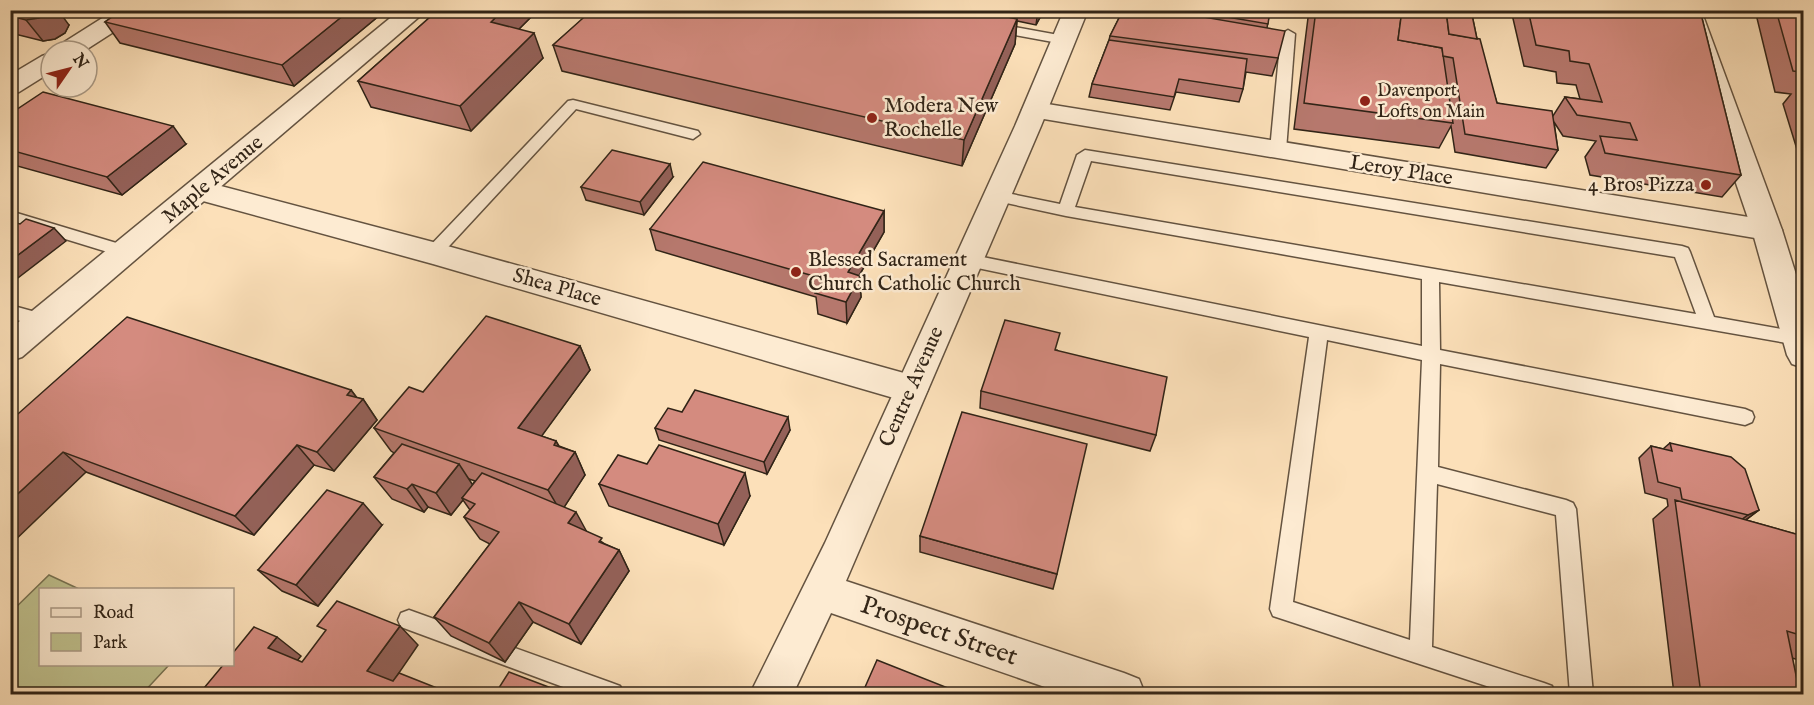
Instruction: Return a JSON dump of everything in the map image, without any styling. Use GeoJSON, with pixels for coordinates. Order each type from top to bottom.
{"type":"FeatureCollection","features":[{"type":"Feature","properties":{"kind":"street"},"geometry":{"type":"LineString","coordinates":[[86,39],[132,10]]}},
{"type":"Feature","properties":{"kind":"street","name":"Maple Avenue"},"geometry":{"type":"LineString","coordinates":[[10,348],[202,191],[415,10]]}},
{"type":"Feature","properties":{"kind":"street","name":"Centre Avenue"},"geometry":{"type":"LineString","coordinates":[[771,694],[821,591],[1035,110],[1076,10]]}},
{"type":"Feature","properties":{"kind":"street"},"geometry":{"type":"LineString","coordinates":[[1689,10],[1767,230],[1802,348]]}},
{"type":"Feature","properties":{"kind":"street"},"geometry":{"type":"LineString","coordinates":[[10,86],[39,68]]}},
{"type":"Feature","properties":{"kind":"street","name":"Leroy Place"},"geometry":{"type":"LineString","coordinates":[[1035,110],[1767,230]]}},
{"type":"Feature","properties":{"kind":"street","name":"Shea Place"},"geometry":{"type":"LineString","coordinates":[[202,191],[433,253],[911,389]]}},
{"type":"Feature","properties":{"kind":"street","name":"Prospect Street"},"geometry":{"type":"LineString","coordinates":[[821,591],[1124,694]]}},
{"type":"Feature","properties":{"kind":"lane"},"geometry":{"type":"LineString","coordinates":[[983,25],[1064,40]]}},
{"type":"Feature","properties":{"kind":"lane"},"geometry":{"type":"LineString","coordinates":[[1278,150],[1288,34]]}},
{"type":"Feature","properties":{"kind":"lane"},"geometry":{"type":"LineString","coordinates":[[433,253],[573,104],[693,134]]}},
{"type":"Feature","properties":{"kind":"lane"},"geometry":{"type":"LineString","coordinates":[[1066,211],[1085,155],[1682,252],[1708,323]]}},
{"type":"Feature","properties":{"kind":"lane"},"geometry":{"type":"LineString","coordinates":[[996,196],[1066,211],[1708,323],[1802,348]]}},
{"type":"Feature","properties":{"kind":"lane"},"geometry":{"type":"LineString","coordinates":[[10,216],[128,252]]}},
{"type":"Feature","properties":{"kind":"lane"},"geometry":{"type":"LineString","coordinates":[[968,260],[1745,417]]}},
{"type":"Feature","properties":{"kind":"lane"},"geometry":{"type":"LineString","coordinates":[[1421,654],[1429,473],[1430,273]]}},
{"type":"Feature","properties":{"kind":"lane"},"geometry":{"type":"LineString","coordinates":[[10,311],[44,321]]}},
{"type":"Feature","properties":{"kind":"lane"},"geometry":{"type":"LineString","coordinates":[[1319,332],[1281,609],[1544,694]]}},
{"type":"Feature","properties":{"kind":"lane"},"geometry":{"type":"LineString","coordinates":[[1429,473],[1566,509],[1582,694]]}},
{"type":"Feature","properties":{"kind":"lane"},"geometry":{"type":"LineString","coordinates":[[409,620],[612,694]]}},
{"type":"Feature","properties":{"kind":"green space"},"geometry":{"type":"Polygon","coordinates":[[[49,575],[77,588],[39,588],[39,666],[168,666],[142,694],[11,694],[11,612],[49,575]]]}},
{"type":"Feature","properties":{"kind":"building"},"geometry":{"type":"Polygon","coordinates":[[[10,10],[50,10],[39,18],[26,20],[10,16],[10,10]]]}},
{"type":"Feature","properties":{"kind":"building"},"geometry":{"type":"Polygon","coordinates":[[[122,10],[350,10],[282,65],[105,22],[122,10]]]}},
{"type":"Feature","properties":{"kind":"building"},"geometry":{"type":"Polygon","coordinates":[[[438,10],[503,10],[491,22],[534,33],[460,106],[358,81],[438,10]]]}},
{"type":"Feature","properties":{"kind":"building","name":"Modera New Rochelle"},"geometry":{"type":"Polygon","coordinates":[[[592,10],[975,10],[1017,19],[964,140],[553,45],[592,10]]]}},
{"type":"Feature","properties":{"kind":"building"},"geometry":{"type":"Polygon","coordinates":[[[1123,10],[1204,10],[1203,17],[1285,31],[1278,58],[1110,36],[1123,10]]]}},
{"type":"Feature","properties":{"kind":"building"},"geometry":{"type":"Polygon","coordinates":[[[1204,10],[1270,10],[1268,24],[1204,13],[1204,10]]]}},
{"type":"Feature","properties":{"kind":"building","name":"Davenport Lofts on Main"},"geometry":{"type":"Polygon","coordinates":[[[1316,10],[1402,10],[1398,40],[1442,48],[1453,123],[1304,103],[1316,10]]]}},
{"type":"Feature","properties":{"kind":"building"},"geometry":{"type":"Polygon","coordinates":[[[1402,10],[1446,10],[1449,34],[1480,39],[1497,103],[1552,111],[1558,150],[1465,134],[1453,58],[1443,56],[1442,48],[1398,40],[1402,10]]]}},
{"type":"Feature","properties":{"kind":"building"},"geometry":{"type":"Polygon","coordinates":[[[1446,10],[1471,10],[1477,39],[1449,34],[1446,10]]]}},
{"type":"Feature","properties":{"kind":"building"},"geometry":{"type":"Polygon","coordinates":[[[1528,10],[1700,10],[1741,175],[1605,153],[1600,136],[1637,140],[1630,123],[1577,115],[1565,97],[1602,102],[1589,64],[1570,61],[1569,51],[1536,45],[1528,10]]]}},
{"type":"Feature","properties":{"kind":"building"},"geometry":{"type":"Polygon","coordinates":[[[1776,10],[1803,10],[1803,72],[1793,71],[1776,10]]]}},
{"type":"Feature","properties":{"kind":"building"},"geometry":{"type":"Polygon","coordinates":[[[1109,40],[1247,59],[1243,89],[1179,79],[1174,97],[1092,84],[1109,40]]]}},
{"type":"Feature","properties":{"kind":"building"},"geometry":{"type":"Polygon","coordinates":[[[39,95],[39,99],[70,99],[173,126],[107,177],[10,150],[10,114],[39,95]]]}},
{"type":"Feature","properties":{"kind":"building"},"geometry":{"type":"Polygon","coordinates":[[[612,150],[670,164],[640,202],[581,187],[612,150]]]}},
{"type":"Feature","properties":{"kind":"building","name":"Blessed Sacrament Church Catholic Church"},"geometry":{"type":"Polygon","coordinates":[[[703,162],[884,211],[848,272],[860,276],[846,302],[815,293],[824,279],[650,229],[703,162]]]}},
{"type":"Feature","properties":{"kind":"building"},"geometry":{"type":"Polygon","coordinates":[[[26,219],[54,228],[10,261],[10,221],[20,224],[26,219]]]}},
{"type":"Feature","properties":{"kind":"building"},"geometry":{"type":"Polygon","coordinates":[[[486,316],[580,346],[518,428],[556,441],[554,445],[575,452],[548,490],[374,428],[409,387],[423,392],[486,316]]]}},
{"type":"Feature","properties":{"kind":"building"},"geometry":{"type":"Polygon","coordinates":[[[127,317],[351,390],[347,395],[363,399],[317,452],[297,445],[235,516],[63,452],[10,501],[10,421],[127,317]]]}},
{"type":"Feature","properties":{"kind":"building"},"geometry":{"type":"Polygon","coordinates":[[[1005,320],[1060,333],[1055,350],[1167,377],[1156,435],[981,391],[1005,320]]]}},
{"type":"Feature","properties":{"kind":"building"},"geometry":{"type":"Polygon","coordinates":[[[695,390],[788,417],[764,462],[655,428],[668,408],[682,412],[695,390]]]}},
{"type":"Feature","properties":{"kind":"building"},"geometry":{"type":"Polygon","coordinates":[[[962,412],[1087,444],[1057,574],[920,536],[962,412]]]}},
{"type":"Feature","properties":{"kind":"building"},"geometry":{"type":"Polygon","coordinates":[[[1670,443],[1731,457],[1745,469],[1759,510],[1748,515],[1682,499],[1680,488],[1658,482],[1651,446],[1672,451],[1670,443]]]}},
{"type":"Feature","properties":{"kind":"building"},"geometry":{"type":"Polygon","coordinates":[[[402,444],[459,464],[436,493],[412,484],[407,489],[374,477],[402,444]]]}},
{"type":"Feature","properties":{"kind":"building"},"geometry":{"type":"Polygon","coordinates":[[[659,445],[745,473],[718,524],[599,484],[618,455],[647,464],[659,445]]]}},
{"type":"Feature","properties":{"kind":"building"},"geometry":{"type":"Polygon","coordinates":[[[482,473],[576,512],[568,523],[602,538],[599,542],[619,550],[569,624],[519,602],[489,643],[434,617],[499,532],[464,517],[475,504],[462,498],[482,473]]]}},
{"type":"Feature","properties":{"kind":"building"},"geometry":{"type":"Polygon","coordinates":[[[327,490],[363,503],[296,585],[258,570],[327,490]]]}},
{"type":"Feature","properties":{"kind":"building"},"geometry":{"type":"Polygon","coordinates":[[[1675,500],[1803,536],[1803,636],[1787,631],[1798,685],[1803,687],[1803,694],[1701,694],[1675,500]]]}},
{"type":"Feature","properties":{"kind":"building"},"geometry":{"type":"Polygon","coordinates":[[[337,601],[400,626],[367,671],[393,681],[399,673],[452,694],[199,694],[222,666],[234,666],[234,652],[254,627],[277,637],[268,648],[302,662],[326,630],[317,626],[337,601]]]}},
{"type":"Feature","properties":{"kind":"building"},"geometry":{"type":"Polygon","coordinates":[[[877,660],[958,692],[958,694],[862,694],[877,660]]]}},
{"type":"Feature","properties":{"kind":"building"},"geometry":{"type":"Polygon","coordinates":[[[509,672],[567,694],[495,694],[509,672]]]}},
{"type":"Feature","properties":{"kind":"place","name":"Davenport Lofts on Main"},"geometry":{"type":"Point","coordinates":[1365,101]}},
{"type":"Feature","properties":{"kind":"place","name":"Modera New Rochelle"},"geometry":{"type":"Point","coordinates":[872,118]}},
{"type":"Feature","properties":{"kind":"place","name":"4 Bros Pizza"},"geometry":{"type":"Point","coordinates":[1706,185]}},
{"type":"Feature","properties":{"kind":"place","name":"Blessed Sacrament Church Catholic Church"},"geometry":{"type":"Point","coordinates":[796,272]}}]}
